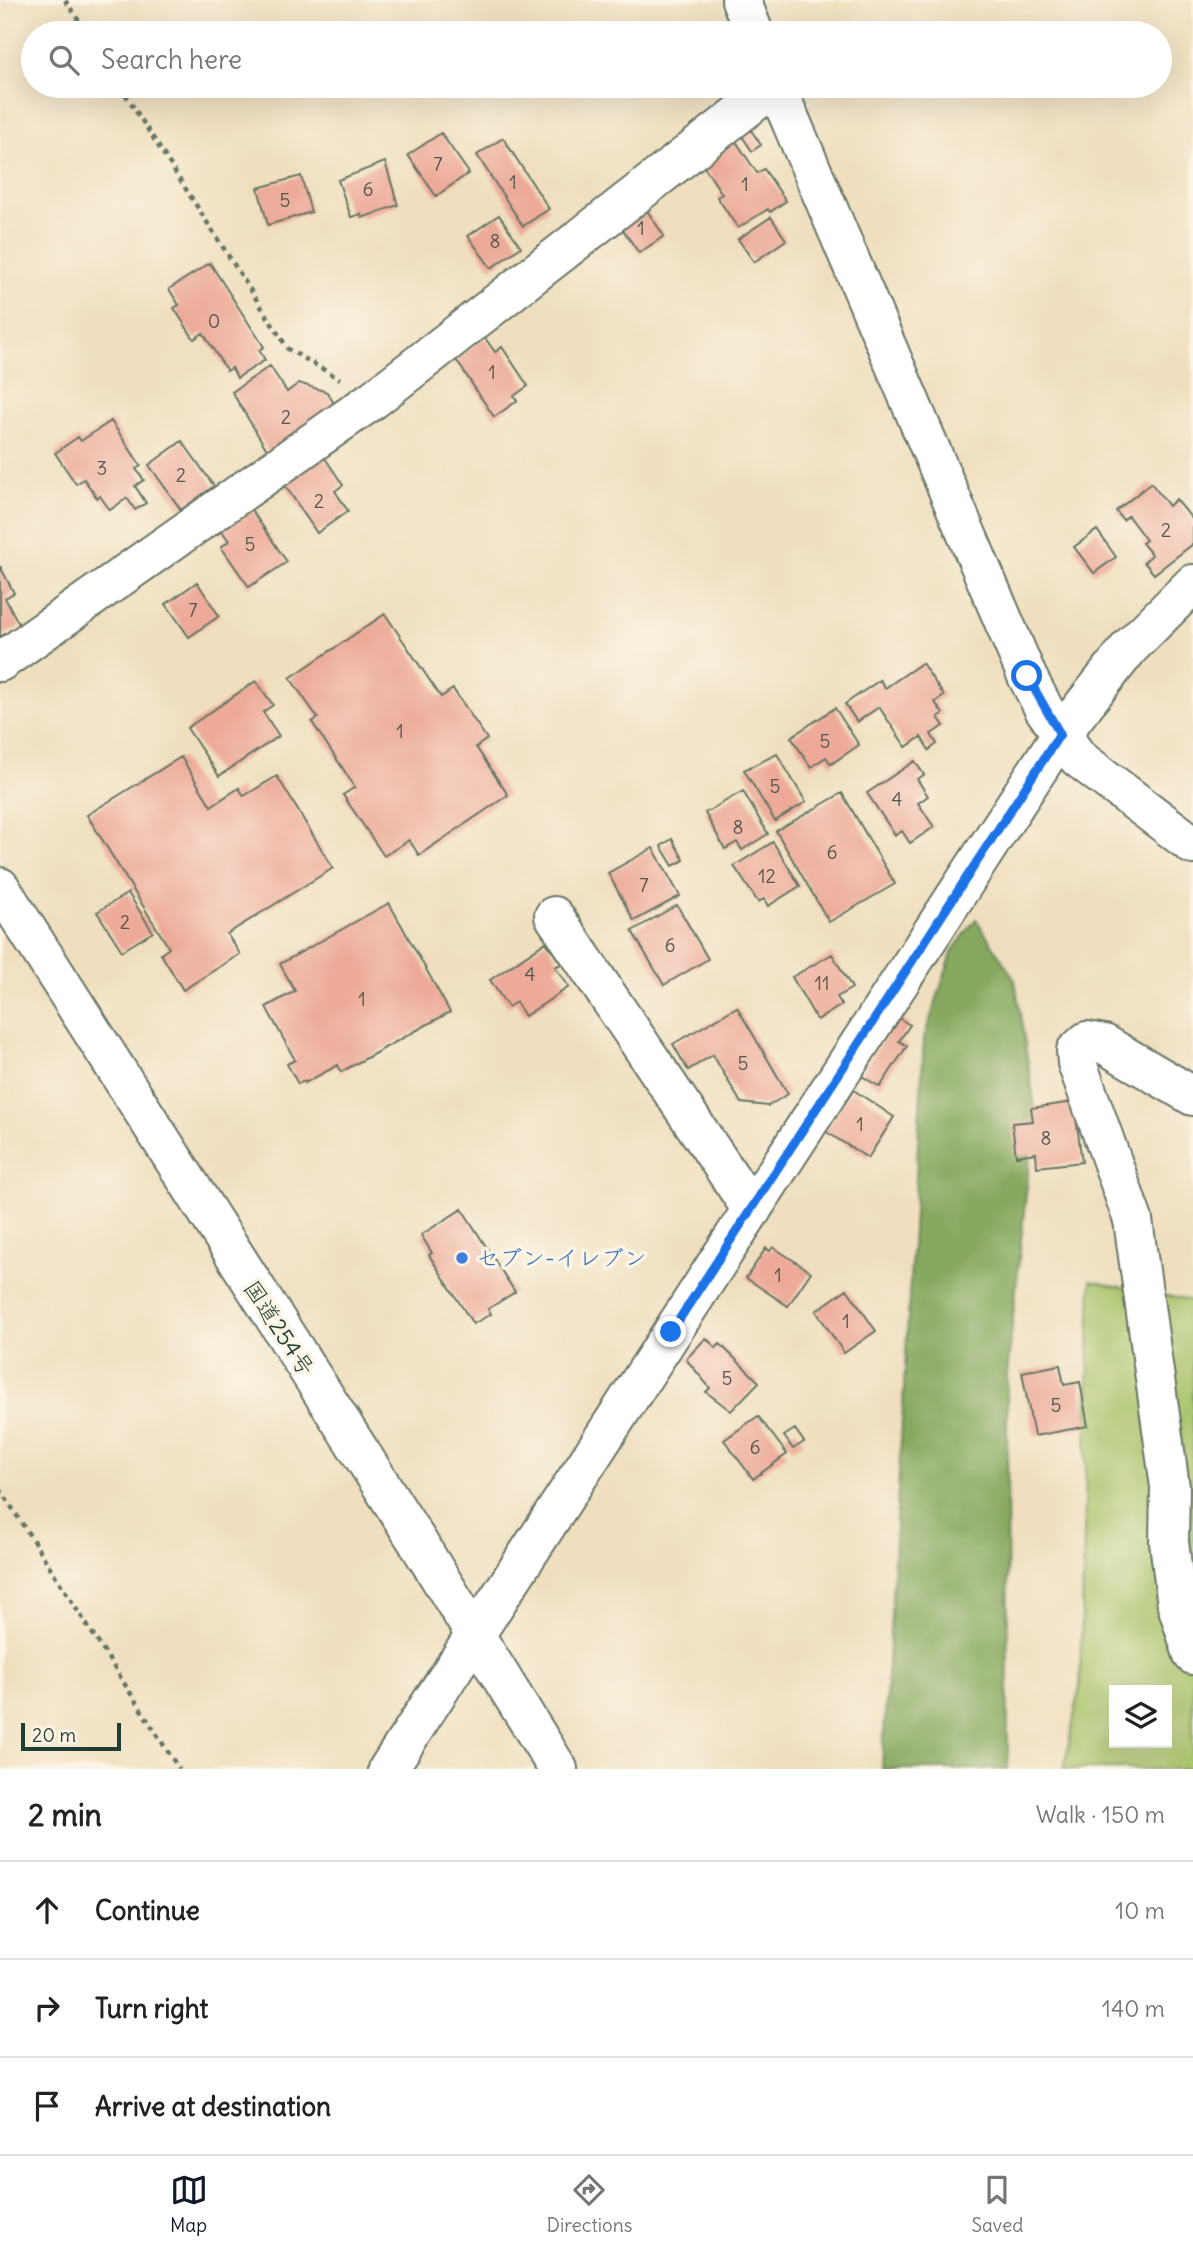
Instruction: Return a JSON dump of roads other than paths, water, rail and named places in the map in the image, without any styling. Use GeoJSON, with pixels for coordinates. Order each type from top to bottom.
{"type":"FeatureCollection","features":[{"type":"Feature","properties":{"kind":"main road"},"geometry":{"type":"LineString","coordinates":[[741,0],[749,21]]}},
{"type":"Feature","properties":{"kind":"main road"},"geometry":{"type":"LineString","coordinates":[[0,662],[374,399],[760,98]]}},
{"type":"Feature","properties":{"kind":"main road"},"geometry":{"type":"LineString","coordinates":[[780,98],[1027,676],[1060,734],[1078,758],[1193,845]]}},
{"type":"Feature","properties":{"kind":"main road"},"geometry":{"type":"LineString","coordinates":[[388,1769],[475,1639],[1060,734],[1129,648],[1193,584]]}},
{"type":"Feature","properties":{"kind":"main road","name":"国道254号"},"geometry":{"type":"LineString","coordinates":[[0,887],[418,1542],[475,1639],[558,1769]]}},
{"type":"Feature","properties":{"kind":"main road"},"geometry":{"type":"LineString","coordinates":[[554,916],[752,1210]]}},
{"type":"Feature","properties":{"kind":"main road"},"geometry":{"type":"LineString","coordinates":[[1193,1096],[1104,1044],[1087,1041],[1076,1051],[1077,1063],[1133,1220],[1170,1487],[1169,1542],[1177,1605],[1193,1655]]}},
{"type":"Feature","properties":{"kind":"place","name":"セブン-イレブン"},"geometry":{"type":"Point","coordinates":[462,1258]}}]}
